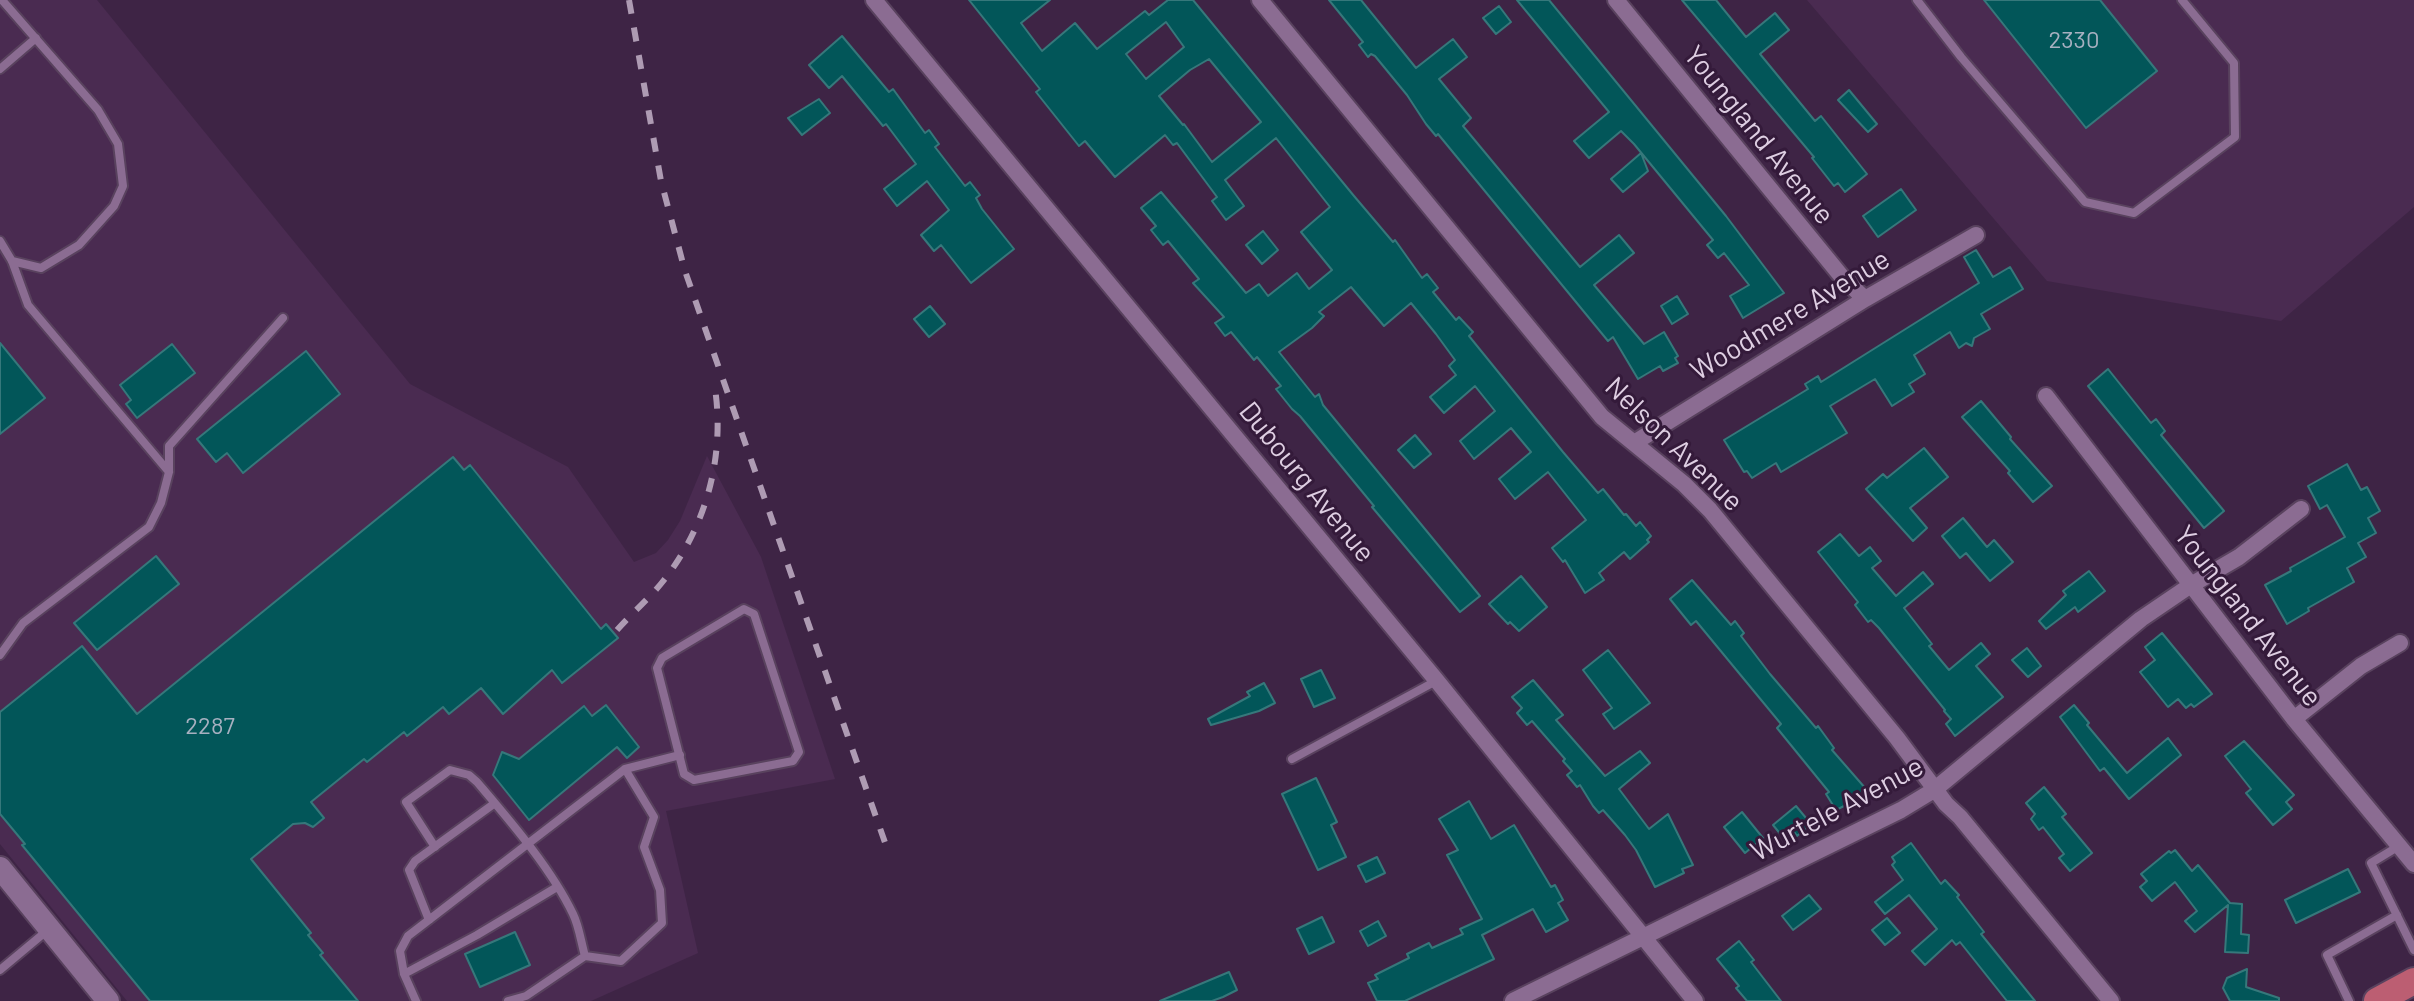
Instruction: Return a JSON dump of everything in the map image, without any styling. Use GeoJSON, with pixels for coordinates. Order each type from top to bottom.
{"type":"FeatureCollection","features":[{"type":"Feature","properties":{"kind":"street","name":"Dubourg Avenue"},"geometry":{"type":"LineString","coordinates":[[874,0],[1437,681],[1695,1001]]}},
{"type":"Feature","properties":{"kind":"street","name":"Nelson Avenue"},"geometry":{"type":"LineString","coordinates":[[1260,0],[1602,417],[1684,484],[1710,510],[1897,738],[1934,790],[1960,817],[2111,1001]]}},
{"type":"Feature","properties":{"kind":"street","name":"Youngland Avenue"},"geometry":{"type":"LineString","coordinates":[[1616,0],[1842,277],[1865,299]]}},
{"type":"Feature","properties":{"kind":"street","name":"Woodmere Avenue"},"geometry":{"type":"LineString","coordinates":[[1634,443],[1865,299],[1976,235]]}},
{"type":"Feature","properties":{"kind":"street","name":"Youngland Avenue"},"geometry":{"type":"LineString","coordinates":[[2046,396],[2294,719],[2414,864]]}},
{"type":"Feature","properties":{"kind":"street","name":"Wurtele Avenue"},"geometry":{"type":"LineString","coordinates":[[1513,1001],[1901,810],[1934,790],[2141,619],[2239,557],[2301,509]]}},
{"type":"Feature","properties":{"kind":"street"},"geometry":{"type":"LineString","coordinates":[[2294,719],[2361,666],[2400,643]]}},
{"type":"Feature","properties":{"kind":"street"},"geometry":{"type":"LineString","coordinates":[[1,872],[108,1001]]}},
{"type":"Feature","properties":{"kind":"lane"},"geometry":{"type":"LineString","coordinates":[[2,0],[98,110],[118,144],[123,186],[114,206],[79,245],[41,268],[12,261]]}},
{"type":"Feature","properties":{"kind":"lane"},"geometry":{"type":"LineString","coordinates":[[1917,0],[1961,57],[2085,202],[2134,213],[2235,137],[2234,63],[2182,0]]}},
{"type":"Feature","properties":{"kind":"lane"},"geometry":{"type":"LineString","coordinates":[[0,69],[36,38]]}},
{"type":"Feature","properties":{"kind":"lane"},"geometry":{"type":"LineString","coordinates":[[0,241],[12,261],[28,305],[169,472]]}},
{"type":"Feature","properties":{"kind":"lane"},"geometry":{"type":"LineString","coordinates":[[0,655],[23,623],[149,527],[161,503],[169,472],[169,446],[283,318]]}},
{"type":"Feature","properties":{"kind":"lane"},"geometry":{"type":"LineString","coordinates":[[744,609],[754,614],[799,752],[793,761],[694,780],[684,774],[680,755],[657,668],[662,658],[744,609]]}},
{"type":"Feature","properties":{"kind":"lane"},"geometry":{"type":"LineString","coordinates":[[1292,759],[1437,681]]}},
{"type":"Feature","properties":{"kind":"lane"},"geometry":{"type":"LineString","coordinates":[[416,1001],[404,974],[400,951],[402,943],[625,769],[680,755]]}},
{"type":"Feature","properties":{"kind":"lane"},"geometry":{"type":"LineString","coordinates":[[508,1001],[526,996],[585,956],[621,961],[662,923],[660,890],[644,847],[654,817],[625,769]]}},
{"type":"Feature","properties":{"kind":"lane"},"geometry":{"type":"LineString","coordinates":[[435,847],[406,802],[450,770],[461,772],[477,782],[495,803],[557,887],[574,916],[585,956]]}},
{"type":"Feature","properties":{"kind":"lane"},"geometry":{"type":"LineString","coordinates":[[429,920],[409,870],[415,861],[495,803]]}},
{"type":"Feature","properties":{"kind":"lane"},"geometry":{"type":"LineString","coordinates":[[2399,846],[2371,863],[2414,950]]}},
{"type":"Feature","properties":{"kind":"lane"},"geometry":{"type":"LineString","coordinates":[[404,974],[557,887]]}},
{"type":"Feature","properties":{"kind":"lane"},"geometry":{"type":"LineString","coordinates":[[2349,1001],[2327,955],[2397,915]]}},
{"type":"Feature","properties":{"kind":"lane"},"geometry":{"type":"LineString","coordinates":[[0,970],[49,929]]}},
{"type":"Feature","properties":{"kind":"shaded area"},"geometry":{"type":"Polygon","coordinates":[[[0,0],[97,0],[410,384],[568,467],[634,562],[656,553],[668,540],[680,521],[707,456],[761,557],[835,779],[666,811],[698,953],[591,1001],[127,1001],[0,844],[0,0]]]}},
{"type":"Feature","properties":{"kind":"shaded area"},"geometry":{"type":"Polygon","coordinates":[[[1807,0],[2414,0],[2414,207],[2281,321],[2047,281],[1807,0]]]}},
{"type":"Feature","properties":{"kind":"building"},"geometry":{"type":"Polygon","coordinates":[[[969,0],[1050,0],[1021,23],[1042,51],[1075,23],[1097,49],[1145,11],[1149,15],[1168,0],[1193,0],[1354,196],[1393,242],[1395,240],[1422,278],[1427,274],[1438,288],[1433,292],[1456,320],[1459,317],[1473,332],[1469,336],[1563,452],[1598,493],[1603,489],[1636,526],[1640,522],[1651,536],[1647,540],[1649,542],[1630,559],[1624,552],[1599,573],[1604,580],[1585,593],[1565,560],[1563,562],[1552,548],[1586,520],[1548,472],[1515,499],[1499,479],[1531,452],[1511,428],[1474,459],[1460,441],[1495,411],[1475,386],[1444,413],[1430,397],[1456,375],[1449,366],[1455,360],[1436,334],[1411,303],[1384,326],[1351,287],[1319,312],[1324,316],[1312,328],[1279,352],[1315,397],[1319,394],[1323,405],[1480,596],[1460,612],[1276,389],[1281,386],[1257,357],[1254,360],[1231,332],[1225,336],[1215,323],[1224,317],[1193,283],[1199,279],[1168,241],[1163,245],[1151,230],[1156,226],[1141,208],[1161,192],[1246,293],[1259,284],[1268,296],[1297,273],[1309,289],[1332,270],[1301,232],[1330,207],[1276,138],[1225,180],[1244,206],[1226,220],[1212,201],[1217,197],[1177,143],[1173,145],[1165,135],[1115,177],[1085,141],[1079,146],[1036,92],[1040,89],[969,0]],[[1166,22],[1126,54],[1146,79],[1184,47],[1166,22]],[[1209,59],[1190,70],[1159,96],[1212,162],[1261,122],[1209,59]]]}},
{"type":"Feature","properties":{"kind":"building"},"geometry":{"type":"Polygon","coordinates":[[[1329,0],[1361,0],[1416,68],[1453,39],[1467,57],[1439,79],[1471,118],[1463,126],[1580,267],[1619,235],[1634,253],[1594,285],[1644,344],[1664,332],[1678,356],[1675,358],[1678,363],[1663,371],[1660,366],[1638,379],[1613,337],[1608,341],[1438,134],[1436,136],[1426,124],[1375,56],[1371,54],[1368,57],[1359,45],[1363,42],[1329,0]]]}},
{"type":"Feature","properties":{"kind":"building"},"geometry":{"type":"Polygon","coordinates":[[[1517,0],[1549,0],[1726,216],[1784,293],[1743,318],[1730,296],[1749,285],[1724,253],[1718,258],[1707,245],[1713,240],[1634,144],[1621,131],[1589,158],[1574,141],[1609,112],[1517,0]]]}},
{"type":"Feature","properties":{"kind":"building"},"geometry":{"type":"Polygon","coordinates":[[[1682,0],[1716,0],[1746,37],[1775,13],[1789,30],[1760,54],[1815,121],[1821,116],[1867,174],[1845,192],[1838,183],[1834,186],[1814,157],[1682,0]]]}},
{"type":"Feature","properties":{"kind":"building"},"geometry":{"type":"Polygon","coordinates":[[[1984,0],[2100,0],[2157,71],[2086,128],[1984,0]]]}},
{"type":"Feature","properties":{"kind":"building"},"geometry":{"type":"Polygon","coordinates":[[[1499,6],[1511,22],[1496,34],[1483,18],[1499,6]]]}},
{"type":"Feature","properties":{"kind":"building"},"geometry":{"type":"Polygon","coordinates":[[[842,36],[889,92],[893,89],[925,133],[929,130],[939,144],[935,147],[965,186],[970,182],[980,195],[976,198],[982,209],[1014,249],[971,283],[941,245],[934,251],[921,235],[949,210],[927,181],[897,206],[884,189],[916,164],[886,124],[883,126],[842,76],[829,88],[809,65],[842,36]]]}},
{"type":"Feature","properties":{"kind":"building"},"geometry":{"type":"Polygon","coordinates":[[[1849,90],[1877,124],[1868,132],[1838,100],[1849,90]]]}},
{"type":"Feature","properties":{"kind":"building"},"geometry":{"type":"Polygon","coordinates":[[[819,99],[830,113],[802,135],[788,118],[819,99]]]}},
{"type":"Feature","properties":{"kind":"building"},"geometry":{"type":"Polygon","coordinates":[[[1641,153],[1648,171],[1623,192],[1611,179],[1641,153]]]}},
{"type":"Feature","properties":{"kind":"building"},"geometry":{"type":"Polygon","coordinates":[[[1901,189],[1916,210],[1878,237],[1863,216],[1901,189]]]}},
{"type":"Feature","properties":{"kind":"building"},"geometry":{"type":"Polygon","coordinates":[[[1263,231],[1278,250],[1262,264],[1246,245],[1263,231]]]}},
{"type":"Feature","properties":{"kind":"building"},"geometry":{"type":"Polygon","coordinates":[[[1976,250],[1993,277],[2010,267],[2023,289],[1981,314],[1990,329],[1974,338],[1972,346],[1966,343],[1959,348],[1950,332],[1914,355],[1925,374],[1909,384],[1914,392],[1892,406],[1875,379],[1830,406],[1847,433],[1781,472],[1776,463],[1752,478],[1747,471],[1744,472],[1724,440],[1808,389],[1805,384],[1818,376],[1821,382],[1979,283],[1964,257],[1976,250]]]}},
{"type":"Feature","properties":{"kind":"building"},"geometry":{"type":"Polygon","coordinates":[[[1677,296],[1688,314],[1672,324],[1661,306],[1677,296]]]}},
{"type":"Feature","properties":{"kind":"building"},"geometry":{"type":"Polygon","coordinates":[[[930,306],[945,324],[929,337],[914,319],[930,306]]]}},
{"type":"Feature","properties":{"kind":"building"},"geometry":{"type":"Polygon","coordinates":[[[0,343],[45,398],[0,434],[0,343]]]}},
{"type":"Feature","properties":{"kind":"building"},"geometry":{"type":"Polygon","coordinates":[[[172,344],[195,373],[137,418],[126,404],[131,400],[120,385],[172,344]]]}},
{"type":"Feature","properties":{"kind":"building"},"geometry":{"type":"Polygon","coordinates":[[[306,351],[340,394],[243,473],[227,453],[216,462],[197,439],[306,351]]]}},
{"type":"Feature","properties":{"kind":"building"},"geometry":{"type":"Polygon","coordinates":[[[2108,369],[2151,423],[2156,419],[2165,431],[2161,435],[2224,511],[2204,528],[2088,386],[2108,369]]]}},
{"type":"Feature","properties":{"kind":"building"},"geometry":{"type":"Polygon","coordinates":[[[1981,401],[2052,486],[2033,502],[1962,417],[1981,401]]]}},
{"type":"Feature","properties":{"kind":"building"},"geometry":{"type":"Polygon","coordinates":[[[1415,435],[1431,454],[1414,468],[1398,450],[1415,435]]]}},
{"type":"Feature","properties":{"kind":"building"},"geometry":{"type":"Polygon","coordinates":[[[1924,448],[1948,477],[1910,508],[1927,528],[1913,541],[1866,489],[1883,474],[1887,478],[1924,448]]]}},
{"type":"Feature","properties":{"kind":"building"},"geometry":{"type":"Polygon","coordinates":[[[453,457],[464,470],[470,465],[601,629],[606,624],[618,638],[562,683],[552,670],[503,714],[481,688],[449,714],[443,707],[407,736],[404,732],[367,762],[364,759],[311,802],[324,818],[313,827],[305,823],[293,824],[251,859],[311,933],[308,935],[323,953],[320,955],[358,1001],[150,1001],[0,814],[0,712],[82,646],[137,714],[453,457]]]}},
{"type":"Feature","properties":{"kind":"building"},"geometry":{"type":"Polygon","coordinates":[[[2347,464],[2361,490],[2367,487],[2380,511],[2368,518],[2376,533],[2358,543],[2366,557],[2347,568],[2354,582],[2308,608],[2309,611],[2287,624],[2265,585],[2345,537],[2327,505],[2320,509],[2308,486],[2347,464]]]}},
{"type":"Feature","properties":{"kind":"building"},"geometry":{"type":"Polygon","coordinates":[[[1963,518],[1987,547],[1994,540],[2013,562],[1990,581],[1966,553],[1960,558],[1942,536],[1963,518]]]}},
{"type":"Feature","properties":{"kind":"building"},"geometry":{"type":"Polygon","coordinates":[[[1840,534],[1859,556],[1870,547],[1881,561],[1872,568],[1896,596],[1923,572],[1933,584],[1904,608],[1949,670],[1981,643],[1990,654],[1976,666],[2003,697],[1955,736],[1946,724],[1951,719],[1945,710],[1879,628],[1871,620],[1868,622],[1855,605],[1858,602],[1818,552],[1840,534]]]}},
{"type":"Feature","properties":{"kind":"building"},"geometry":{"type":"Polygon","coordinates":[[[156,556],[179,584],[97,650],[74,623],[156,556]]]}},
{"type":"Feature","properties":{"kind":"building"},"geometry":{"type":"Polygon","coordinates":[[[2089,571],[2105,591],[2078,612],[2075,607],[2046,629],[2039,621],[2066,595],[2063,591],[2089,571]]]}},
{"type":"Feature","properties":{"kind":"building"},"geometry":{"type":"Polygon","coordinates":[[[1521,576],[1547,607],[1519,631],[1489,604],[1521,576]]]}},
{"type":"Feature","properties":{"kind":"building"},"geometry":{"type":"Polygon","coordinates":[[[1692,580],[1731,625],[1735,621],[1744,633],[1741,636],[1770,674],[1816,728],[1818,726],[1834,748],[1832,750],[1866,789],[1848,807],[1846,805],[1836,810],[1826,794],[1829,792],[1777,728],[1781,724],[1696,621],[1691,625],[1670,599],[1692,580]]]}},
{"type":"Feature","properties":{"kind":"building"},"geometry":{"type":"Polygon","coordinates":[[[2162,633],[2212,694],[2194,707],[2191,704],[2186,708],[2178,699],[2168,707],[2140,672],[2155,660],[2145,647],[2162,633]]]}},
{"type":"Feature","properties":{"kind":"building"},"geometry":{"type":"Polygon","coordinates":[[[2027,648],[2041,666],[2028,677],[2012,660],[2027,648]]]}},
{"type":"Feature","properties":{"kind":"building"},"geometry":{"type":"Polygon","coordinates":[[[1608,650],[1650,703],[1614,729],[1603,714],[1612,708],[1583,670],[1608,650]]]}},
{"type":"Feature","properties":{"kind":"building"},"geometry":{"type":"Polygon","coordinates":[[[1321,670],[1335,698],[1314,707],[1301,679],[1321,670]]]}},
{"type":"Feature","properties":{"kind":"building"},"geometry":{"type":"Polygon","coordinates":[[[1533,680],[1563,715],[1556,720],[1605,776],[1640,751],[1650,763],[1619,789],[1649,829],[1668,814],[1693,865],[1682,869],[1684,873],[1655,887],[1625,835],[1603,810],[1599,813],[1580,785],[1577,787],[1567,775],[1572,771],[1563,761],[1565,759],[1532,721],[1527,725],[1517,713],[1522,708],[1512,697],[1533,680]]]}},
{"type":"Feature","properties":{"kind":"building"},"geometry":{"type":"Polygon","coordinates":[[[1264,683],[1275,703],[1211,725],[1208,719],[1250,696],[1247,692],[1264,683]]]}},
{"type":"Feature","properties":{"kind":"building"},"geometry":{"type":"Polygon","coordinates":[[[606,705],[639,747],[627,758],[617,747],[529,820],[493,775],[502,752],[519,759],[584,706],[592,716],[606,705]]]}},
{"type":"Feature","properties":{"kind":"building"},"geometry":{"type":"Polygon","coordinates":[[[2074,705],[2127,773],[2168,738],[2181,755],[2129,799],[2104,768],[2100,771],[2060,717],[2074,705]]]}},
{"type":"Feature","properties":{"kind":"building"},"geometry":{"type":"Polygon","coordinates":[[[2244,741],[2294,795],[2286,802],[2292,809],[2273,825],[2246,793],[2251,789],[2225,756],[2244,741]]]}},
{"type":"Feature","properties":{"kind":"building"},"geometry":{"type":"Polygon","coordinates":[[[1316,778],[1337,822],[1331,825],[1346,857],[1318,870],[1282,794],[1316,778]]]}},
{"type":"Feature","properties":{"kind":"building"},"geometry":{"type":"Polygon","coordinates":[[[2044,787],[2066,814],[2062,817],[2092,853],[2070,871],[2059,858],[2064,854],[2043,827],[2039,830],[2031,819],[2035,814],[2026,803],[2044,787]]]}},
{"type":"Feature","properties":{"kind":"building"},"geometry":{"type":"Polygon","coordinates":[[[1469,801],[1491,839],[1514,825],[1551,887],[1555,885],[1563,900],[1558,903],[1568,920],[1546,932],[1533,909],[1482,935],[1494,959],[1405,1001],[1377,1001],[1368,983],[1378,979],[1375,975],[1409,958],[1407,954],[1429,943],[1432,948],[1463,934],[1460,929],[1482,919],[1447,855],[1458,850],[1439,819],[1469,801]]]}},
{"type":"Feature","properties":{"kind":"building"},"geometry":{"type":"Polygon","coordinates":[[[1796,806],[1811,824],[1786,841],[1773,825],[1796,806]]]}},
{"type":"Feature","properties":{"kind":"building"},"geometry":{"type":"Polygon","coordinates":[[[1742,812],[1763,838],[1745,853],[1724,827],[1742,812]]]}},
{"type":"Feature","properties":{"kind":"building"},"geometry":{"type":"Polygon","coordinates":[[[1911,843],[1941,884],[1945,880],[1959,895],[1957,897],[1984,932],[1981,934],[2035,1001],[2007,1001],[1960,942],[1956,945],[1952,940],[1925,965],[1912,951],[1937,929],[1909,895],[1885,914],[1875,902],[1903,880],[1892,865],[1895,862],[1892,857],[1911,843]]]}},
{"type":"Feature","properties":{"kind":"building"},"geometry":{"type":"Polygon","coordinates":[[[2175,850],[2192,871],[2198,865],[2230,903],[2242,904],[2241,934],[2249,935],[2248,953],[2225,952],[2228,905],[2195,932],[2185,921],[2197,911],[2175,882],[2152,901],[2140,887],[2147,881],[2141,874],[2169,851],[2175,850]]]}},
{"type":"Feature","properties":{"kind":"building"},"geometry":{"type":"Polygon","coordinates":[[[1377,857],[1385,873],[1366,882],[1358,866],[1377,857]]]}},
{"type":"Feature","properties":{"kind":"building"},"geometry":{"type":"Polygon","coordinates":[[[2348,869],[2360,892],[2296,923],[2285,900],[2348,869]]]}},
{"type":"Feature","properties":{"kind":"building"},"geometry":{"type":"Polygon","coordinates":[[[1809,895],[1821,909],[1793,930],[1782,916],[1809,895]]]}},
{"type":"Feature","properties":{"kind":"building"},"geometry":{"type":"Polygon","coordinates":[[[1322,917],[1334,942],[1309,954],[1297,929],[1322,917]]]}},
{"type":"Feature","properties":{"kind":"building"},"geometry":{"type":"Polygon","coordinates":[[[1887,918],[1900,933],[1885,945],[1872,930],[1887,918]]]}},
{"type":"Feature","properties":{"kind":"building"},"geometry":{"type":"Polygon","coordinates":[[[1378,921],[1386,936],[1368,946],[1360,931],[1378,921]]]}},
{"type":"Feature","properties":{"kind":"building"},"geometry":{"type":"Polygon","coordinates":[[[515,932],[530,965],[480,987],[465,954],[515,932]]]}},
{"type":"Feature","properties":{"kind":"building"},"geometry":{"type":"Polygon","coordinates":[[[1739,941],[1781,1001],[1747,1001],[1736,988],[1739,986],[1717,959],[1739,941]]]}},
{"type":"Feature","properties":{"kind":"building"},"geometry":{"type":"Polygon","coordinates":[[[2247,969],[2246,987],[2279,998],[2279,1001],[2230,1001],[2223,988],[2227,978],[2247,969]]]}},
{"type":"Feature","properties":{"kind":"building"},"geometry":{"type":"Polygon","coordinates":[[[1229,972],[1237,990],[1223,997],[1212,1001],[1160,1001],[1229,972]]]}},
{"type":"Feature","properties":{"kind":"railway"},"geometry":{"type":"LineString","coordinates":[[629,0],[661,181],[685,271],[889,854]]}},
{"type":"Feature","properties":{"kind":"railway"},"geometry":{"type":"LineString","coordinates":[[617,630],[664,580],[692,535],[702,511],[715,461],[717,408],[714,382]]}}]}
